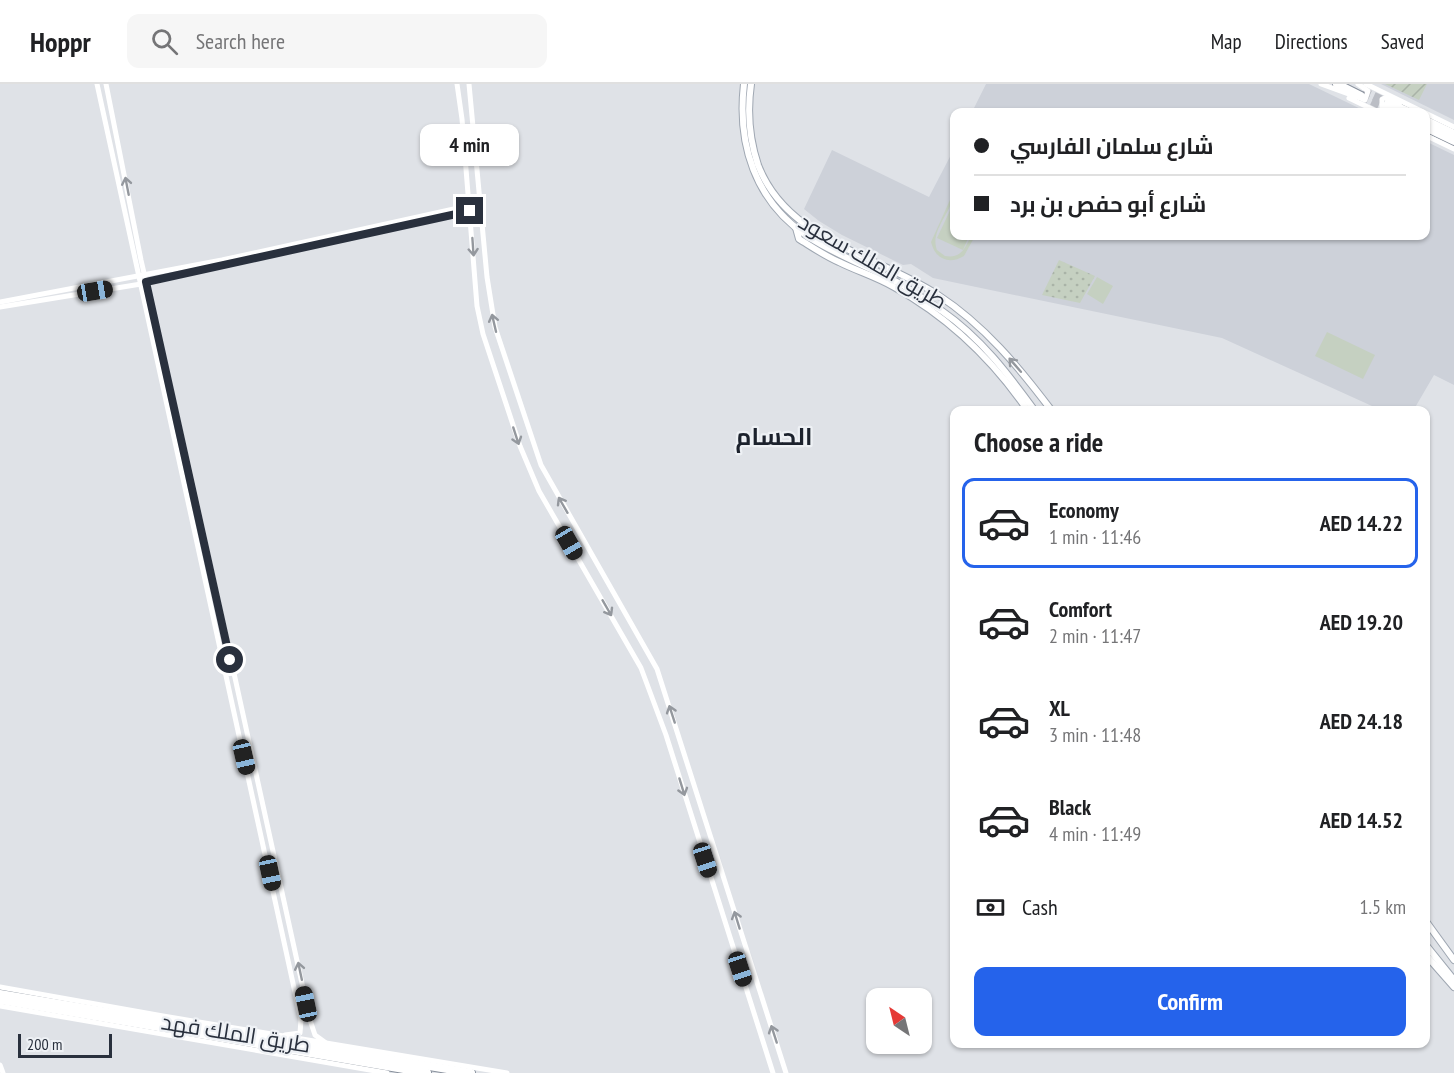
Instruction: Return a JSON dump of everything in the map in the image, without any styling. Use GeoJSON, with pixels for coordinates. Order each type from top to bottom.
{"type":"FeatureCollection","features":[{"type":"Feature","properties":{"kind":"highway"},"geometry":{"type":"LineString","coordinates":[[1337,84],[1362,89]]}},
{"type":"Feature","properties":{"kind":"highway"},"geometry":{"type":"LineString","coordinates":[[1349,84],[1362,89]]}},
{"type":"Feature","properties":{"kind":"highway"},"geometry":{"type":"LineString","coordinates":[[1430,122],[1454,134]]}},
{"type":"Feature","properties":{"kind":"highway"},"geometry":{"type":"LineString","coordinates":[[1430,129],[1454,141]]}},
{"type":"Feature","properties":{"kind":"highway","name":"طريق الملك فهد"},"geometry":{"type":"LineString","coordinates":[[0,994],[471,1073]]}},
{"type":"Feature","properties":{"kind":"highway","name":"طريق الملك فهد"},"geometry":{"type":"LineString","coordinates":[[0,1000],[427,1073]]}},
{"type":"Feature","properties":{"kind":"highway"},"geometry":{"type":"LineString","coordinates":[[405,1070],[422,1073]]}},
{"type":"Feature","properties":{"kind":"main road"},"geometry":{"type":"LineString","coordinates":[[97,84],[310,1020],[315,1035],[326,1043]]}},
{"type":"Feature","properties":{"kind":"main road"},"geometry":{"type":"LineString","coordinates":[[106,84],[142,276]]}},
{"type":"Feature","properties":{"kind":"main road"},"geometry":{"type":"LineString","coordinates":[[457,84],[470,207],[477,306],[481,325],[520,446],[539,491],[641,668],[666,735],[773,1073]]}},
{"type":"Feature","properties":{"kind":"main road"},"geometry":{"type":"LineString","coordinates":[[469,84],[487,277],[495,327],[541,465],[657,669],[786,1073]]}},
{"type":"Feature","properties":{"kind":"main road","name":"طريق الملك سعود"},"geometry":{"type":"LineString","coordinates":[[744,84],[742,127],[746,152],[763,192],[774,207],[808,237],[904,286],[963,327],[999,363],[1031,406]]}},
{"type":"Feature","properties":{"kind":"main road","name":"طريق الملك سعود"},"geometry":{"type":"LineString","coordinates":[[751,84],[748,111],[752,143],[765,179],[784,207],[818,234],[912,279],[962,312],[1001,349],[1048,406]]}},
{"type":"Feature","properties":{"kind":"main road"},"geometry":{"type":"LineString","coordinates":[[1321,84],[1365,100],[1368,91],[1362,89]]}},
{"type":"Feature","properties":{"kind":"main road"},"geometry":{"type":"LineString","coordinates":[[1321,84],[1382,108]]}},
{"type":"Feature","properties":{"kind":"main road"},"geometry":{"type":"LineString","coordinates":[[1362,89],[1407,108]]}},
{"type":"Feature","properties":{"kind":"main road"},"geometry":{"type":"LineString","coordinates":[[1430,117],[1454,127]]}},
{"type":"Feature","properties":{"kind":"main road"},"geometry":{"type":"LineString","coordinates":[[1430,137],[1454,149]]}},
{"type":"Feature","properties":{"kind":"main road"},"geometry":{"type":"LineString","coordinates":[[0,302],[142,276],[481,205]]}},
{"type":"Feature","properties":{"kind":"main road"},"geometry":{"type":"LineString","coordinates":[[0,307],[144,283],[470,207]]}},
{"type":"Feature","properties":{"kind":"main road"},"geometry":{"type":"LineString","coordinates":[[796,228],[799,239],[835,260],[893,286],[947,323],[969,341],[1000,373],[1024,406]]}},
{"type":"Feature","properties":{"kind":"main road"},"geometry":{"type":"LineString","coordinates":[[144,283],[301,1020],[300,1033],[285,1035]]}},
{"type":"Feature","properties":{"kind":"main road"},"geometry":{"type":"LineString","coordinates":[[1430,927],[1454,960]]}},
{"type":"Feature","properties":{"kind":"main road"},"geometry":{"type":"LineString","coordinates":[[1430,950],[1454,980]]}},
{"type":"Feature","properties":{"kind":"main road"},"geometry":{"type":"LineString","coordinates":[[1430,960],[1454,987]]}},
{"type":"Feature","properties":{"kind":"main road"},"geometry":{"type":"LineString","coordinates":[[0,986],[163,1017],[285,1035],[507,1073]]}},
{"type":"Feature","properties":{"kind":"main road"},"geometry":{"type":"LineString","coordinates":[[0,1006],[387,1073]]}},
{"type":"Feature","properties":{"kind":"main road"},"geometry":{"type":"LineString","coordinates":[[0,1013],[6,1010],[31,1012]]}},
{"type":"Feature","properties":{"kind":"main road"},"geometry":{"type":"LineString","coordinates":[[301,1020],[307,1028],[310,1027],[310,1020]]}},
{"type":"Feature","properties":{"kind":"main road"},"geometry":{"type":"LineString","coordinates":[[0,1065],[3,1073]]}},
{"type":"Feature","properties":{"kind":"shaded area"},"geometry":{"type":"Polygon","coordinates":[[[986,84],[1309,84],[1359,108],[974,108],[986,84]]]}},
{"type":"Feature","properties":{"kind":"shaded area"},"geometry":{"type":"Polygon","coordinates":[[[1381,84],[1454,84],[1454,120],[1381,84]]]}},
{"type":"Feature","properties":{"kind":"shaded area"},"geometry":{"type":"Polygon","coordinates":[[[1430,143],[1454,155],[1454,385],[1434,375],[1416,406],[1372,406],[1222,338],[933,278],[911,264],[903,265],[842,235],[804,209],[832,150],[929,197],[950,157],[950,240],[1430,240],[1430,143]]]}},
{"type":"Feature","properties":{"kind":"green space"},"geometry":{"type":"Polygon","coordinates":[[[1385,84],[1427,84],[1419,100],[1385,84]]]}},
{"type":"Feature","properties":{"kind":"green space"},"geometry":{"type":"Polygon","coordinates":[[[950,200],[950,206],[936,235],[937,250],[945,256],[955,256],[962,252],[969,240],[973,240],[964,256],[953,260],[939,256],[931,242],[950,200]]]}},
{"type":"Feature","properties":{"kind":"green space"},"geometry":{"type":"Polygon","coordinates":[[[950,210],[950,240],[967,240],[963,250],[937,238],[950,210]]]}},
{"type":"Feature","properties":{"kind":"green space"},"geometry":{"type":"Polygon","coordinates":[[[1059,260],[1095,276],[1080,303],[1042,295],[1059,260]]]}},
{"type":"Feature","properties":{"kind":"green space"},"geometry":{"type":"Polygon","coordinates":[[[1097,277],[1113,286],[1103,304],[1087,294],[1097,277]]]}},
{"type":"Feature","properties":{"kind":"green space"},"geometry":{"type":"Polygon","coordinates":[[[1327,332],[1375,355],[1363,379],[1315,356],[1327,332]]]}},
{"type":"Feature","properties":{"kind":"tunnel"},"geometry":{"type":"LineString","coordinates":[[1363,91],[1387,102]]}},
{"type":"Feature","properties":{"kind":"tunnel"},"geometry":{"type":"LineString","coordinates":[[1361,96],[1386,108]]}},
{"type":"Feature","properties":{"kind":"district","name":"الحسام"},"geometry":{"type":"Point","coordinates":[774,437]}},
{"type":"Feature","properties":{"kind":"route"},"geometry":{"type":"LineString","coordinates":[[230,660],[146,282],[232,265],[470,211]]}}]}
